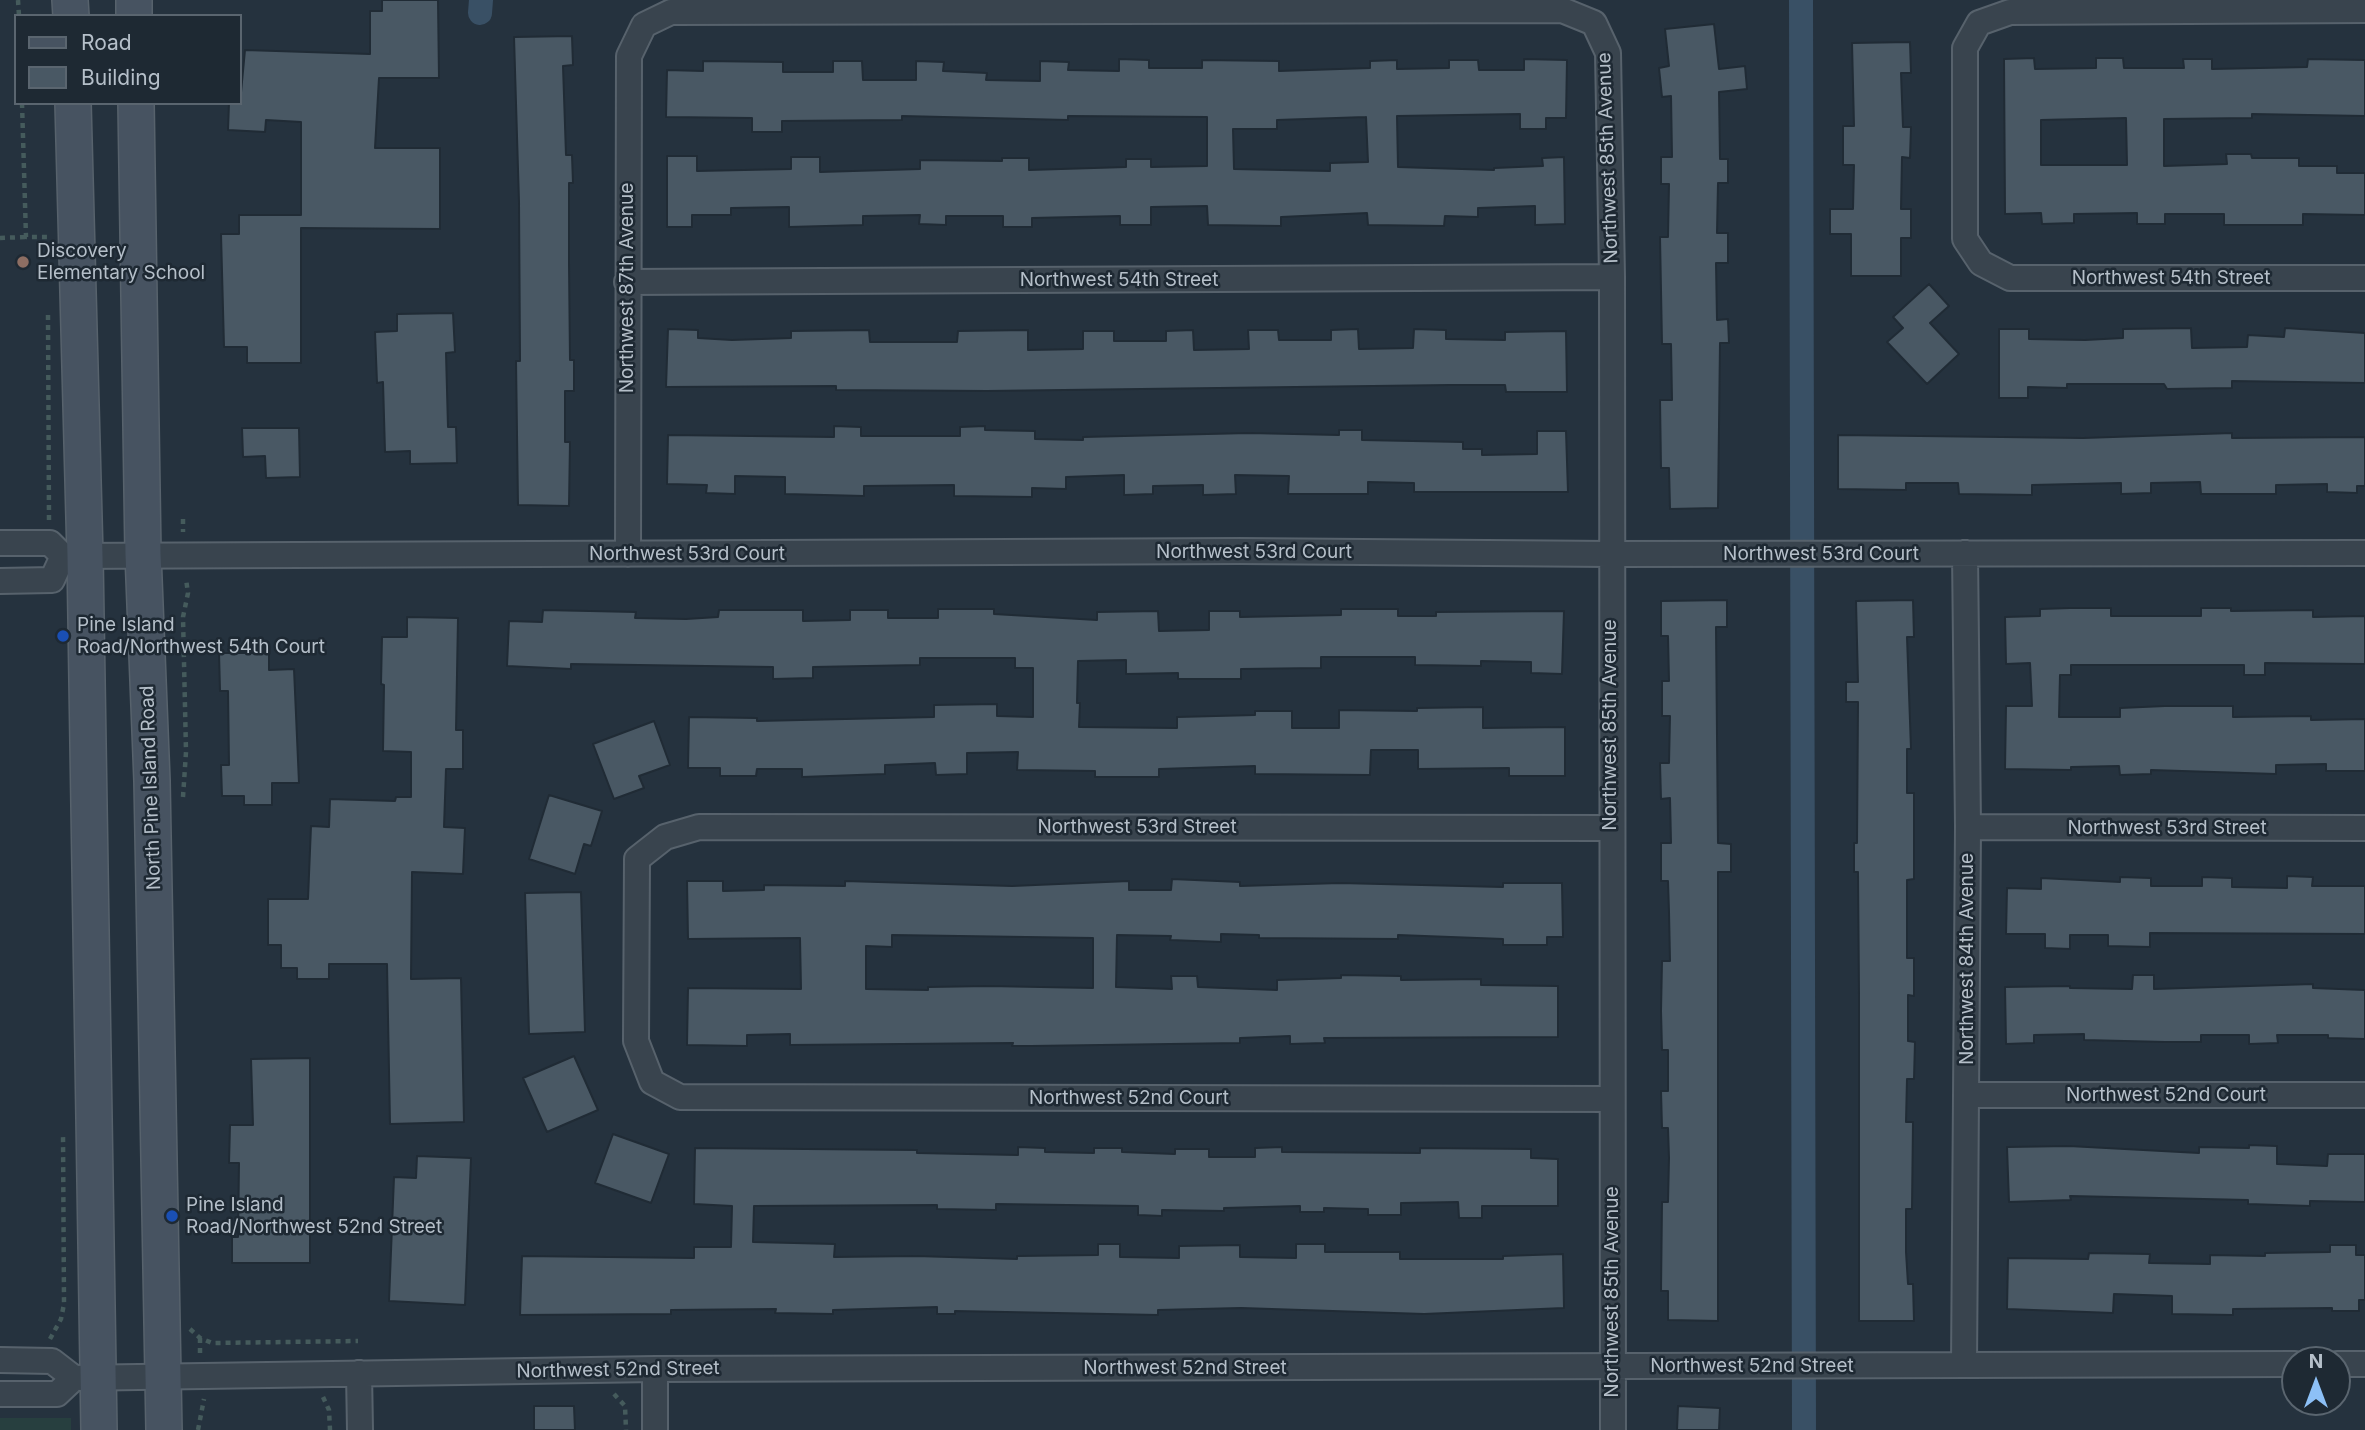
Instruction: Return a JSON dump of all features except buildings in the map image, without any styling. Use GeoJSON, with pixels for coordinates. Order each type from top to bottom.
{"type":"FeatureCollection","features":[{"type":"Feature","properties":{"kind":"main road"},"geometry":{"type":"LineString","coordinates":[[73,105],[66,551],[86,1378],[99,1430]]}},
{"type":"Feature","properties":{"kind":"main road","name":"North Pine Island Road"},"geometry":{"type":"LineString","coordinates":[[136,105],[143,554],[152,781],[164,1430]]}},
{"type":"Feature","properties":{"kind":"street","name":"Northwest 87th Avenue"},"geometry":{"type":"LineString","coordinates":[[628,554],[629,56],[644,25],[671,12],[1562,10],[1594,23]]}},
{"type":"Feature","properties":{"kind":"street","name":"Northwest 54th Street"},"geometry":{"type":"LineString","coordinates":[[2365,10],[2010,12],[1979,23],[1965,48],[1965,239],[1981,263],[2010,278],[2365,278]]}},
{"type":"Feature","properties":{"kind":"street","name":"Northwest 85th Avenue"},"geometry":{"type":"LineString","coordinates":[[1594,23],[1608,53],[1612,278],[1610,554],[1613,1430]]}},
{"type":"Feature","properties":{"kind":"street","name":"Northwest 54th Street"},"geometry":{"type":"LineString","coordinates":[[627,282],[1612,278]]}},
{"type":"Feature","properties":{"kind":"street","name":"Northwest 53rd Court"},"geometry":{"type":"LineString","coordinates":[[0,543],[66,551],[184,555],[1226,551],[1610,554],[2365,553]]}},
{"type":"Feature","properties":{"kind":"street"},"geometry":{"type":"LineString","coordinates":[[0,581],[52,580],[66,551]]}},
{"type":"Feature","properties":{"kind":"street","name":"Northwest 84th Avenue"},"geometry":{"type":"LineString","coordinates":[[1964,1365],[1968,827],[1965,554]]}},
{"type":"Feature","properties":{"kind":"street","name":"Northwest 53rd Street"},"geometry":{"type":"LineString","coordinates":[[652,1082],[636,1041],[637,859],[665,836],[699,827],[1611,828]]}},
{"type":"Feature","properties":{"kind":"street","name":"Northwest 53rd Street"},"geometry":{"type":"LineString","coordinates":[[1968,827],[2365,828]]}},
{"type":"Feature","properties":{"kind":"street","name":"Northwest 52nd Court"},"geometry":{"type":"LineString","coordinates":[[652,1082],[680,1097],[1611,1099]]}},
{"type":"Feature","properties":{"kind":"street","name":"Northwest 52nd Court"},"geometry":{"type":"LineString","coordinates":[[1966,1095],[2365,1095]]}},
{"type":"Feature","properties":{"kind":"street"},"geometry":{"type":"LineString","coordinates":[[0,1360],[52,1361],[86,1378]]}},
{"type":"Feature","properties":{"kind":"street","name":"Northwest 52nd Street"},"geometry":{"type":"LineString","coordinates":[[0,1394],[57,1394],[86,1378],[655,1369],[2281,1364]]}},
{"type":"Feature","properties":{"kind":"street"},"geometry":{"type":"LineString","coordinates":[[655,1369],[655,1430]]}},
{"type":"Feature","properties":{"kind":"street"},"geometry":{"type":"LineString","coordinates":[[359,1373],[359,1430]]}},
{"type":"Feature","properties":{"kind":"path"},"geometry":{"type":"LineString","coordinates":[[22,105],[26,237]]}},
{"type":"Feature","properties":{"kind":"path"},"geometry":{"type":"LineString","coordinates":[[0,238],[55,238]]}},
{"type":"Feature","properties":{"kind":"path"},"geometry":{"type":"LineString","coordinates":[[48,312],[45,337],[66,551]]}},
{"type":"Feature","properties":{"kind":"path"},"geometry":{"type":"LineString","coordinates":[[183,519],[188,593],[183,617],[186,752],[183,801]]}},
{"type":"Feature","properties":{"kind":"path"},"geometry":{"type":"LineString","coordinates":[[188,1323],[192,1332],[212,1343],[358,1341]]}},
{"type":"Feature","properties":{"kind":"green space"},"geometry":{"type":"Polygon","coordinates":[[[0,1418],[71,1418],[71,1430],[0,1430],[0,1418]]]}},
{"type":"Feature","properties":{"kind":"waterway"},"geometry":{"type":"LineString","coordinates":[[480,13],[481,0]]}},
{"type":"Feature","properties":{"kind":"waterway"},"geometry":{"type":"LineString","coordinates":[[1801,0],[1804,1430]]}},
{"type":"Feature","properties":{"kind":"place","name":"Discovery Elementary School"},"geometry":{"type":"Point","coordinates":[23,262]}},
{"type":"Feature","properties":{"kind":"place","name":"Pine Island Road/Northwest 54th Court"},"geometry":{"type":"Point","coordinates":[63,636]}},
{"type":"Feature","properties":{"kind":"place","name":"Pine Island Road/Northwest 52nd Street"},"geometry":{"type":"Point","coordinates":[172,1216]}}]}
